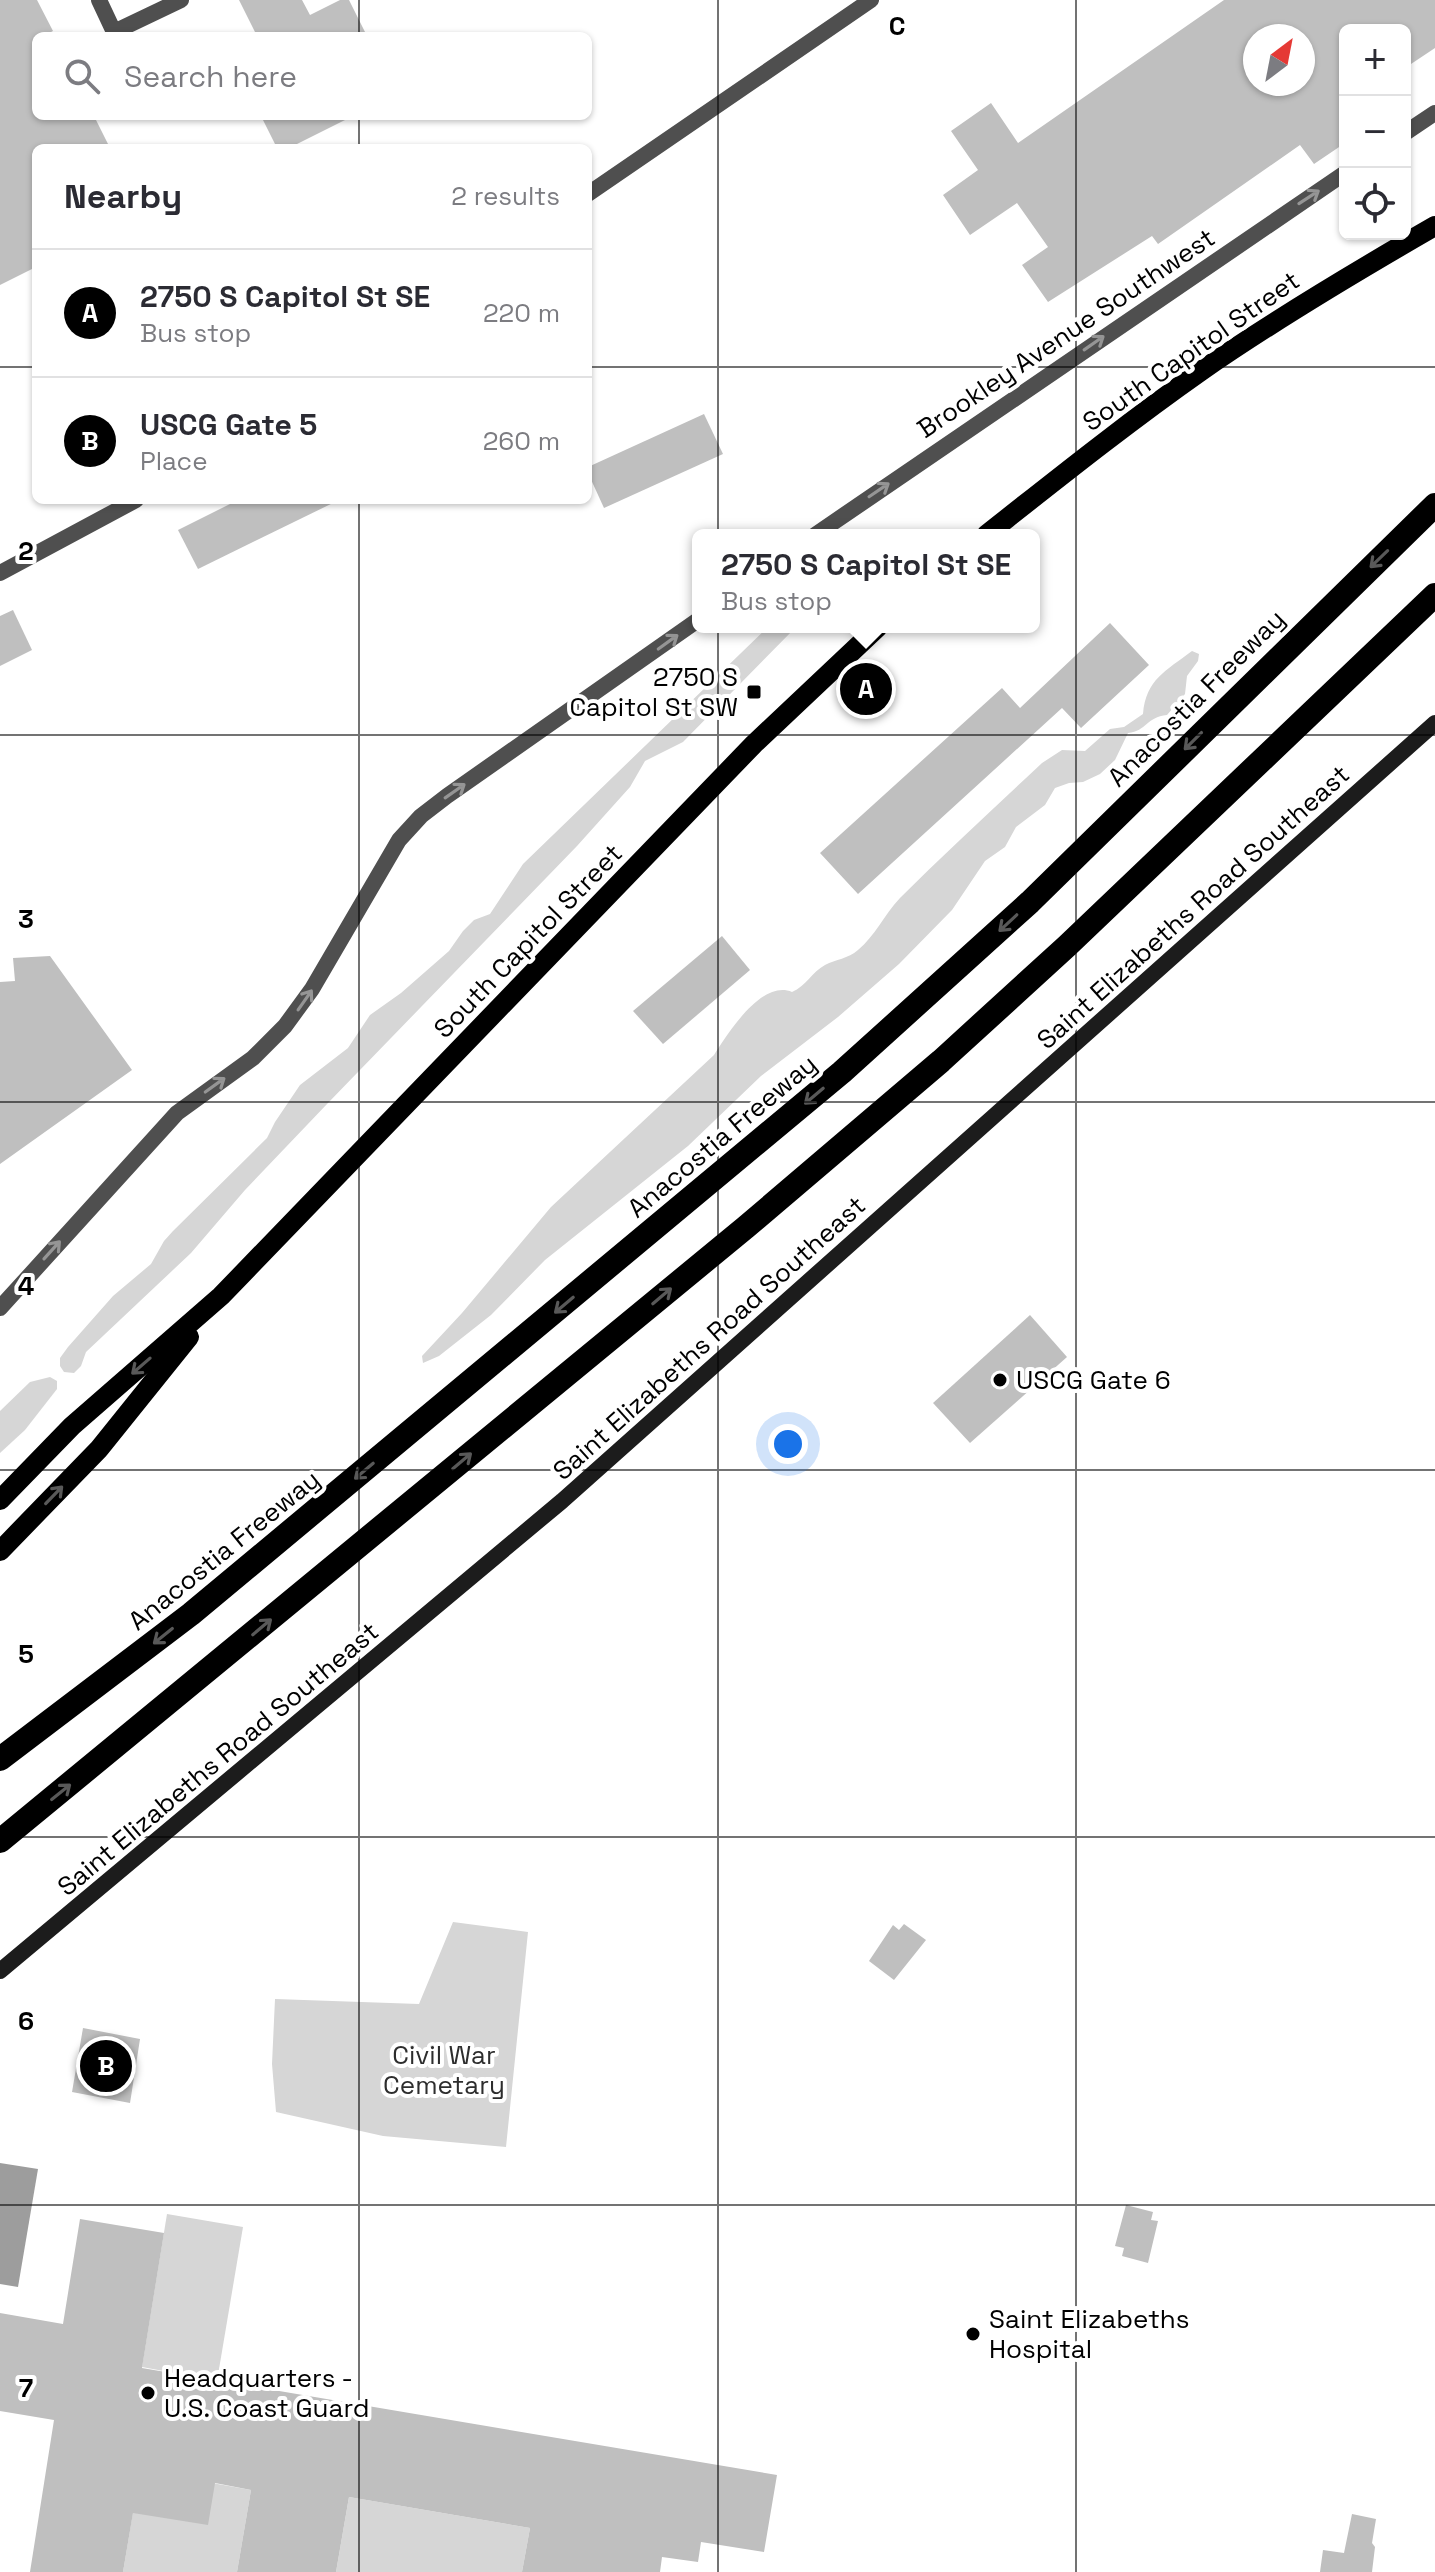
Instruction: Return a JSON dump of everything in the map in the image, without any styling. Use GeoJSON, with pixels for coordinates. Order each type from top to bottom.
{"type":"FeatureCollection","features":[{"type":"Feature","properties":{"kind":"highway","name":"Anacostia Freeway"},"geometry":{"type":"LineString","coordinates":[[0,1759],[124,1667],[212,1596],[842,1072],[1030,902],[1435,505]]}},
{"type":"Feature","properties":{"kind":"highway"},"geometry":{"type":"LineString","coordinates":[[0,1841],[722,1247],[909,1089],[1067,946],[1435,595]]}},
{"type":"Feature","properties":{"kind":"main road","name":"South Capitol Street"},"geometry":{"type":"LineString","coordinates":[[994,529],[1099,445],[1201,371],[1306,302],[1435,226]]}},
{"type":"Feature","properties":{"kind":"main road","name":"South Capitol Street"},"geometry":{"type":"LineString","coordinates":[[221,1296],[754,744],[872,633]]}},
{"type":"Feature","properties":{"kind":"main road","name":"Saint Elizabeths Road Southeast"},"geometry":{"type":"LineString","coordinates":[[0,1971],[562,1501],[1435,723]]}},
{"type":"Feature","properties":{"kind":"main road"},"geometry":{"type":"LineString","coordinates":[[0,1500],[72,1426],[221,1296]]}},
{"type":"Feature","properties":{"kind":"main road"},"geometry":{"type":"LineString","coordinates":[[0,1551],[99,1449],[221,1296]]}},
{"type":"Feature","properties":{"kind":"street"},"geometry":{"type":"LineString","coordinates":[[99,0],[114,32],[181,0]]}},
{"type":"Feature","properties":{"kind":"street"},"geometry":{"type":"LineString","coordinates":[[592,191],[871,0]]}},
{"type":"Feature","properties":{"kind":"street"},"geometry":{"type":"LineString","coordinates":[[1411,129],[1435,113]]}},
{"type":"Feature","properties":{"kind":"street","name":"Brookley Avenue Southwest"},"geometry":{"type":"LineString","coordinates":[[824,529],[1339,177]]}},
{"type":"Feature","properties":{"kind":"street"},"geometry":{"type":"LineString","coordinates":[[0,573],[129,504]]}},
{"type":"Feature","properties":{"kind":"street"},"geometry":{"type":"LineString","coordinates":[[0,1308],[177,1113],[253,1058],[285,1026],[312,989],[399,840],[413,823],[692,624]]}},
{"type":"Feature","properties":{"kind":"green space"},"geometry":{"type":"Polygon","coordinates":[[[762,633],[790,633],[683,742],[645,761],[630,787],[577,846],[245,1190],[191,1253],[86,1352],[81,1366],[74,1373],[64,1372],[60,1358],[68,1347],[113,1296],[151,1264],[173,1231],[267,1138],[300,1085],[348,1048],[370,1015],[401,993],[449,951],[474,920],[490,914],[523,864],[762,633]]]}},
{"type":"Feature","properties":{"kind":"green space"},"geometry":{"type":"Polygon","coordinates":[[[1192,651],[1199,654],[1198,661],[1187,676],[1185,694],[1167,715],[1128,733],[1115,760],[1100,774],[1083,782],[1055,788],[1045,805],[1016,827],[1005,847],[985,861],[952,910],[899,964],[838,1017],[761,1076],[688,1146],[545,1260],[491,1315],[439,1356],[423,1363],[422,1356],[551,1207],[714,1055],[747,1010],[769,993],[781,990],[792,992],[820,968],[858,950],[900,898],[1042,763],[1062,750],[1085,751],[1110,729],[1124,727],[1143,714],[1153,684],[1192,651]]]}},
{"type":"Feature","properties":{"kind":"green space"},"geometry":{"type":"Polygon","coordinates":[[[50,1377],[57,1381],[57,1389],[25,1430],[0,1453],[0,1411],[30,1382],[50,1377]]]}},
{"type":"Feature","properties":{"kind":"green space","name":"Civil War Cemetary"},"geometry":{"type":"Polygon","coordinates":[[[453,1922],[528,1932],[506,2147],[383,2136],[276,2112],[272,2064],[275,1999],[419,2004],[453,1922]]]}},
{"type":"Feature","properties":{"kind":"green space"},"geometry":{"type":"Polygon","coordinates":[[[167,2214],[243,2227],[217,2381],[142,2367],[167,2214]]]}},
{"type":"Feature","properties":{"kind":"green space"},"geometry":{"type":"Polygon","coordinates":[[[140,2470],[251,2490],[237,2572],[123,2572],[140,2470]]]}},
{"type":"Feature","properties":{"kind":"green space"},"geometry":{"type":"Polygon","coordinates":[[[349,2497],[530,2528],[522,2572],[336,2572],[349,2497]]]}},
{"type":"Feature","properties":{"kind":"shaded area"},"geometry":{"type":"Polygon","coordinates":[[[0,2163],[38,2169],[18,2287],[0,2284],[0,2163]]]}},
{"type":"Feature","properties":{"kind":"building"},"geometry":{"type":"Polygon","coordinates":[[[0,0],[37,0],[53,31],[32,32],[32,120],[96,120],[108,144],[32,144],[32,269],[0,285],[0,0]]]}},
{"type":"Feature","properties":{"kind":"building"},"geometry":{"type":"Polygon","coordinates":[[[239,0],[302,0],[310,15],[340,0],[349,0],[365,32],[255,32],[239,0]]]}},
{"type":"Feature","properties":{"kind":"building"},"geometry":{"type":"Polygon","coordinates":[[[1224,0],[1435,0],[1435,48],[1411,64],[1411,24],[1339,24],[1339,147],[1314,164],[1300,145],[1158,244],[1152,236],[1048,302],[1022,265],[1048,247],[1017,203],[970,235],[943,195],[978,170],[951,131],[991,103],[1018,143],[1224,0]]]}},
{"type":"Feature","properties":{"kind":"building"},"geometry":{"type":"Polygon","coordinates":[[[263,120],[345,120],[297,144],[275,144],[263,120]]]}},
{"type":"Feature","properties":{"kind":"building"},"geometry":{"type":"Polygon","coordinates":[[[704,414],[723,454],[604,508],[592,482],[592,465],[704,414]]]}},
{"type":"Feature","properties":{"kind":"building"},"geometry":{"type":"Polygon","coordinates":[[[230,504],[331,504],[198,569],[178,530],[230,504]]]}},
{"type":"Feature","properties":{"kind":"building"},"geometry":{"type":"Polygon","coordinates":[[[13,610],[32,650],[0,666],[0,616],[13,610]]]}},
{"type":"Feature","properties":{"kind":"building"},"geometry":{"type":"Polygon","coordinates":[[[1110,623],[1149,665],[1081,728],[1062,708],[858,894],[820,853],[1002,688],[1020,708],[1110,623]]]}},
{"type":"Feature","properties":{"kind":"building"},"geometry":{"type":"Polygon","coordinates":[[[722,936],[750,970],[663,1044],[633,1011],[722,936]]]}},
{"type":"Feature","properties":{"kind":"building"},"geometry":{"type":"Polygon","coordinates":[[[50,956],[132,1070],[0,1164],[0,982],[15,981],[13,958],[50,956]]]}},
{"type":"Feature","properties":{"kind":"building","name":"USCG Gate 6"},"geometry":{"type":"Polygon","coordinates":[[[1030,1315],[1067,1357],[970,1443],[933,1403],[1030,1315]]]}},
{"type":"Feature","properties":{"kind":"building"},"geometry":{"type":"Polygon","coordinates":[[[904,1924],[926,1940],[894,1980],[869,1961],[893,1925],[899,1930],[904,1924]]]}},
{"type":"Feature","properties":{"kind":"building"},"geometry":{"type":"Polygon","coordinates":[[[83,2028],[140,2039],[130,2103],[72,2092],[83,2028]]]}},
{"type":"Feature","properties":{"kind":"building"},"geometry":{"type":"Polygon","coordinates":[[[1126,2205],[1153,2212],[1151,2220],[1158,2221],[1148,2263],[1122,2256],[1124,2248],[1115,2246],[1126,2205]]]}},
{"type":"Feature","properties":{"kind":"building","name":"Headquarters - U.S. Coast Guard"},"geometry":{"type":"Polygon","coordinates":[[[80,2219],[164,2233],[142,2368],[777,2475],[764,2552],[701,2542],[698,2562],[662,2557],[660,2572],[522,2572],[530,2528],[349,2497],[336,2572],[237,2572],[251,2490],[215,2483],[208,2525],[133,2513],[123,2572],[30,2572],[54,2420],[0,2411],[0,2313],[63,2324],[80,2219]]]}},
{"type":"Feature","properties":{"kind":"building"},"geometry":{"type":"Polygon","coordinates":[[[1352,2514],[1376,2519],[1372,2572],[1320,2572],[1323,2550],[1344,2553],[1352,2514]]]}},
{"type":"Feature","properties":{"kind":"place","name":"2750 S Capitol St SE"},"geometry":{"type":"Point","coordinates":[866,689]}},
{"type":"Feature","properties":{"kind":"place","name":"2750 S Capitol St SW"},"geometry":{"type":"Point","coordinates":[754,692]}},
{"type":"Feature","properties":{"kind":"place","name":"USCG Gate 6"},"geometry":{"type":"Point","coordinates":[1000,1380]}},
{"type":"Feature","properties":{"kind":"place","name":"USCG Gate 5"},"geometry":{"type":"Point","coordinates":[106,2066]}},
{"type":"Feature","properties":{"kind":"place","name":"Saint Elizabeths Hospital"},"geometry":{"type":"Point","coordinates":[973,2334]}},
{"type":"Feature","properties":{"kind":"place","name":"Headquarters - U.S. Coast Guard"},"geometry":{"type":"Point","coordinates":[148,2393]}}]}
